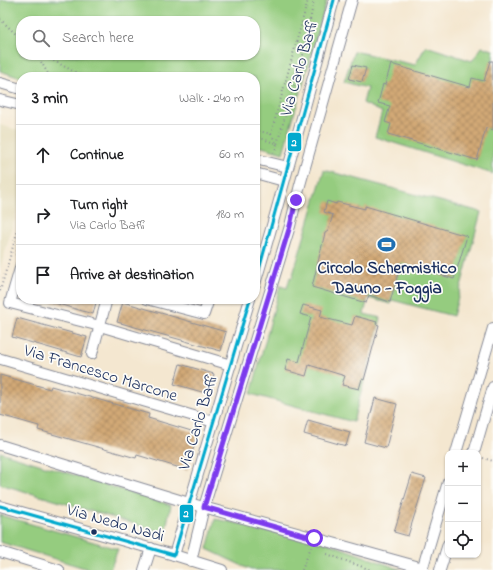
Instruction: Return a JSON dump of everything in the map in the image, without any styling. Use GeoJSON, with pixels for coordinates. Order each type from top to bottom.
{"type":"FeatureCollection","features":[{"type":"Feature","properties":{"kind":"street","name":"Via Carlo Baffi"},"geometry":{"type":"LineString","coordinates":[[260,267],[334,0]]}},
{"type":"Feature","properties":{"kind":"street","name":"Via Carlo Baffi"},"geometry":{"type":"LineString","coordinates":[[191,561],[204,507],[290,226],[352,0]]}},
{"type":"Feature","properties":{"kind":"street"},"geometry":{"type":"LineString","coordinates":[[0,83],[16,88]]}},
{"type":"Feature","properties":{"kind":"street"},"geometry":{"type":"LineString","coordinates":[[0,100],[16,104]]}},
{"type":"Feature","properties":{"kind":"street"},"geometry":{"type":"LineString","coordinates":[[295,140],[312,144]]}},
{"type":"Feature","properties":{"kind":"street"},"geometry":{"type":"LineString","coordinates":[[260,160],[288,167]]}},
{"type":"Feature","properties":{"kind":"street"},"geometry":{"type":"LineString","coordinates":[[260,174],[284,180]]}},
{"type":"Feature","properties":{"kind":"street"},"geometry":{"type":"LineString","coordinates":[[280,197],[296,200]]}},
{"type":"Feature","properties":{"kind":"street"},"geometry":{"type":"LineString","coordinates":[[16,282],[10,303],[100,326],[231,365]]}},
{"type":"Feature","properties":{"kind":"street"},"geometry":{"type":"LineString","coordinates":[[92,354],[106,304]]}},
{"type":"Feature","properties":{"kind":"street"},"geometry":{"type":"LineString","coordinates":[[166,304],[204,314],[207,304]]}},
{"type":"Feature","properties":{"kind":"street","name":"Via Carlo Baffi"},"geometry":{"type":"LineString","coordinates":[[174,554],[249,304]]}},
{"type":"Feature","properties":{"kind":"street"},"geometry":{"type":"LineString","coordinates":[[457,450],[493,328]]}},
{"type":"Feature","properties":{"kind":"street","name":"Via Francesco Marcone"},"geometry":{"type":"LineString","coordinates":[[1,360],[214,422]]}},
{"type":"Feature","properties":{"kind":"street"},"geometry":{"type":"LineString","coordinates":[[479,450],[493,387]]}},
{"type":"Feature","properties":{"kind":"street"},"geometry":{"type":"LineString","coordinates":[[0,445],[190,503],[423,569],[447,486]]}},
{"type":"Feature","properties":{"kind":"street","name":"Via Nedo Nadi"},"geometry":{"type":"LineString","coordinates":[[0,506],[174,554],[191,561],[222,570]]}},
{"type":"Feature","properties":{"kind":"street"},"geometry":{"type":"LineString","coordinates":[[144,570],[150,548]]}},
{"type":"Feature","properties":{"kind":"street"},"geometry":{"type":"LineString","coordinates":[[0,552],[59,570]]}},
{"type":"Feature","properties":{"kind":"street"},"geometry":{"type":"LineString","coordinates":[[440,570],[445,554]]}},
{"type":"Feature","properties":{"kind":"path"},"geometry":{"type":"LineString","coordinates":[[260,131],[271,134],[308,0]]}},
{"type":"Feature","properties":{"kind":"path"},"geometry":{"type":"LineString","coordinates":[[260,138],[276,144],[303,55],[314,0]]}},
{"type":"Feature","properties":{"kind":"path"},"geometry":{"type":"LineString","coordinates":[[0,19],[16,34]]}},
{"type":"Feature","properties":{"kind":"path"},"geometry":{"type":"LineString","coordinates":[[40,60],[47,72]]}},
{"type":"Feature","properties":{"kind":"path"},"geometry":{"type":"LineString","coordinates":[[52,60],[75,72]]}},
{"type":"Feature","properties":{"kind":"path"},"geometry":{"type":"LineString","coordinates":[[0,291],[16,236]]}},
{"type":"Feature","properties":{"kind":"path"},"geometry":{"type":"LineString","coordinates":[[481,457],[493,461]]}},
{"type":"Feature","properties":{"kind":"path"},"geometry":{"type":"LineString","coordinates":[[302,570],[314,538]]}},
{"type":"Feature","properties":{"kind":"shaded area"},"geometry":{"type":"Polygon","coordinates":[[[0,125],[16,130],[16,214],[0,269],[0,125]]]}},
{"type":"Feature","properties":{"kind":"green space"},"geometry":{"type":"Polygon","coordinates":[[[0,0],[327,0],[283,153],[260,146],[260,72],[16,72],[16,76],[0,71],[0,0]]]}},
{"type":"Feature","properties":{"kind":"green space"},"geometry":{"type":"Polygon","coordinates":[[[426,46],[472,61],[482,47],[493,50],[493,174],[375,137],[382,112],[363,103],[367,88],[344,82],[354,51],[415,65],[426,46]]]}},
{"type":"Feature","properties":{"kind":"green space"},"geometry":{"type":"Polygon","coordinates":[[[324,170],[481,212],[453,316],[392,300],[391,304],[368,298],[364,314],[381,318],[353,422],[251,394],[280,286],[287,288],[290,277],[292,278],[324,170]]]}},
{"type":"Feature","properties":{"kind":"green space"},"geometry":{"type":"Polygon","coordinates":[[[0,452],[171,505],[165,533],[0,484],[0,452]]]}},
{"type":"Feature","properties":{"kind":"green space"},"geometry":{"type":"Polygon","coordinates":[[[0,515],[118,549],[110,570],[91,570],[0,542],[0,515]]]}},
{"type":"Feature","properties":{"kind":"green space"},"geometry":{"type":"Polygon","coordinates":[[[215,519],[314,538],[402,570],[251,570],[207,549],[215,519]]]}},
{"type":"Feature","properties":{"kind":"building"},"geometry":{"type":"Polygon","coordinates":[[[490,61],[493,61],[493,130],[486,128],[477,160],[388,134],[391,124],[385,122],[390,106],[378,103],[383,84],[385,85],[391,64],[470,87],[472,78],[484,81],[490,61]]]}},
{"type":"Feature","properties":{"kind":"building"},"geometry":{"type":"Polygon","coordinates":[[[353,65],[366,68],[362,82],[349,79],[353,65]]]}},
{"type":"Feature","properties":{"kind":"building"},"geometry":{"type":"Polygon","coordinates":[[[327,201],[365,209],[365,206],[467,236],[454,279],[401,263],[390,302],[369,295],[366,303],[312,287],[325,233],[328,231],[333,215],[324,212],[327,201]]]}},
{"type":"Feature","properties":{"kind":"building"},"geometry":{"type":"Polygon","coordinates":[[[58,304],[96,304],[93,314],[58,304]]]}},
{"type":"Feature","properties":{"kind":"building"},"geometry":{"type":"Polygon","coordinates":[[[122,304],[130,304],[226,332],[221,351],[117,322],[122,304]]]}},
{"type":"Feature","properties":{"kind":"building"},"geometry":{"type":"Polygon","coordinates":[[[303,305],[322,310],[320,317],[352,325],[355,316],[377,322],[376,324],[379,325],[364,380],[362,379],[359,389],[342,385],[345,376],[309,365],[306,376],[285,370],[288,359],[299,362],[311,317],[300,314],[303,305]]]}},
{"type":"Feature","properties":{"kind":"building"},"geometry":{"type":"Polygon","coordinates":[[[17,318],[87,337],[81,357],[12,337],[17,318]]]}},
{"type":"Feature","properties":{"kind":"building"},"geometry":{"type":"Polygon","coordinates":[[[180,364],[214,374],[209,394],[174,384],[180,364]]]}},
{"type":"Feature","properties":{"kind":"building"},"geometry":{"type":"Polygon","coordinates":[[[0,375],[50,389],[51,386],[149,414],[148,418],[198,433],[187,470],[137,455],[136,458],[38,430],[39,426],[0,415],[0,375]]]}},
{"type":"Feature","properties":{"kind":"building"},"geometry":{"type":"Polygon","coordinates":[[[375,398],[397,404],[386,448],[364,442],[375,398]]]}},
{"type":"Feature","properties":{"kind":"building"},"geometry":{"type":"Polygon","coordinates":[[[308,420],[350,432],[346,446],[304,434],[308,420]]]}},
{"type":"Feature","properties":{"kind":"building"},"geometry":{"type":"Polygon","coordinates":[[[412,474],[426,478],[408,536],[394,532],[412,474]]]}},
{"type":"Feature","properties":{"kind":"transit line","name":"2"},"geometry":{"type":"LineString","coordinates":[[260,266],[334,0]]}},
{"type":"Feature","properties":{"kind":"transit line","name":"2"},"geometry":{"type":"LineString","coordinates":[[0,506],[174,555],[249,304]]}},
{"type":"Feature","properties":{"kind":"place","name":"Circolo Schermistico Dauno - Foggia"},"geometry":{"type":"Point","coordinates":[387,245]}},
{"type":"Feature","properties":{"kind":"route"},"geometry":{"type":"LineString","coordinates":[[296,200],[290,226],[204,507],[314,538]]}}]}
